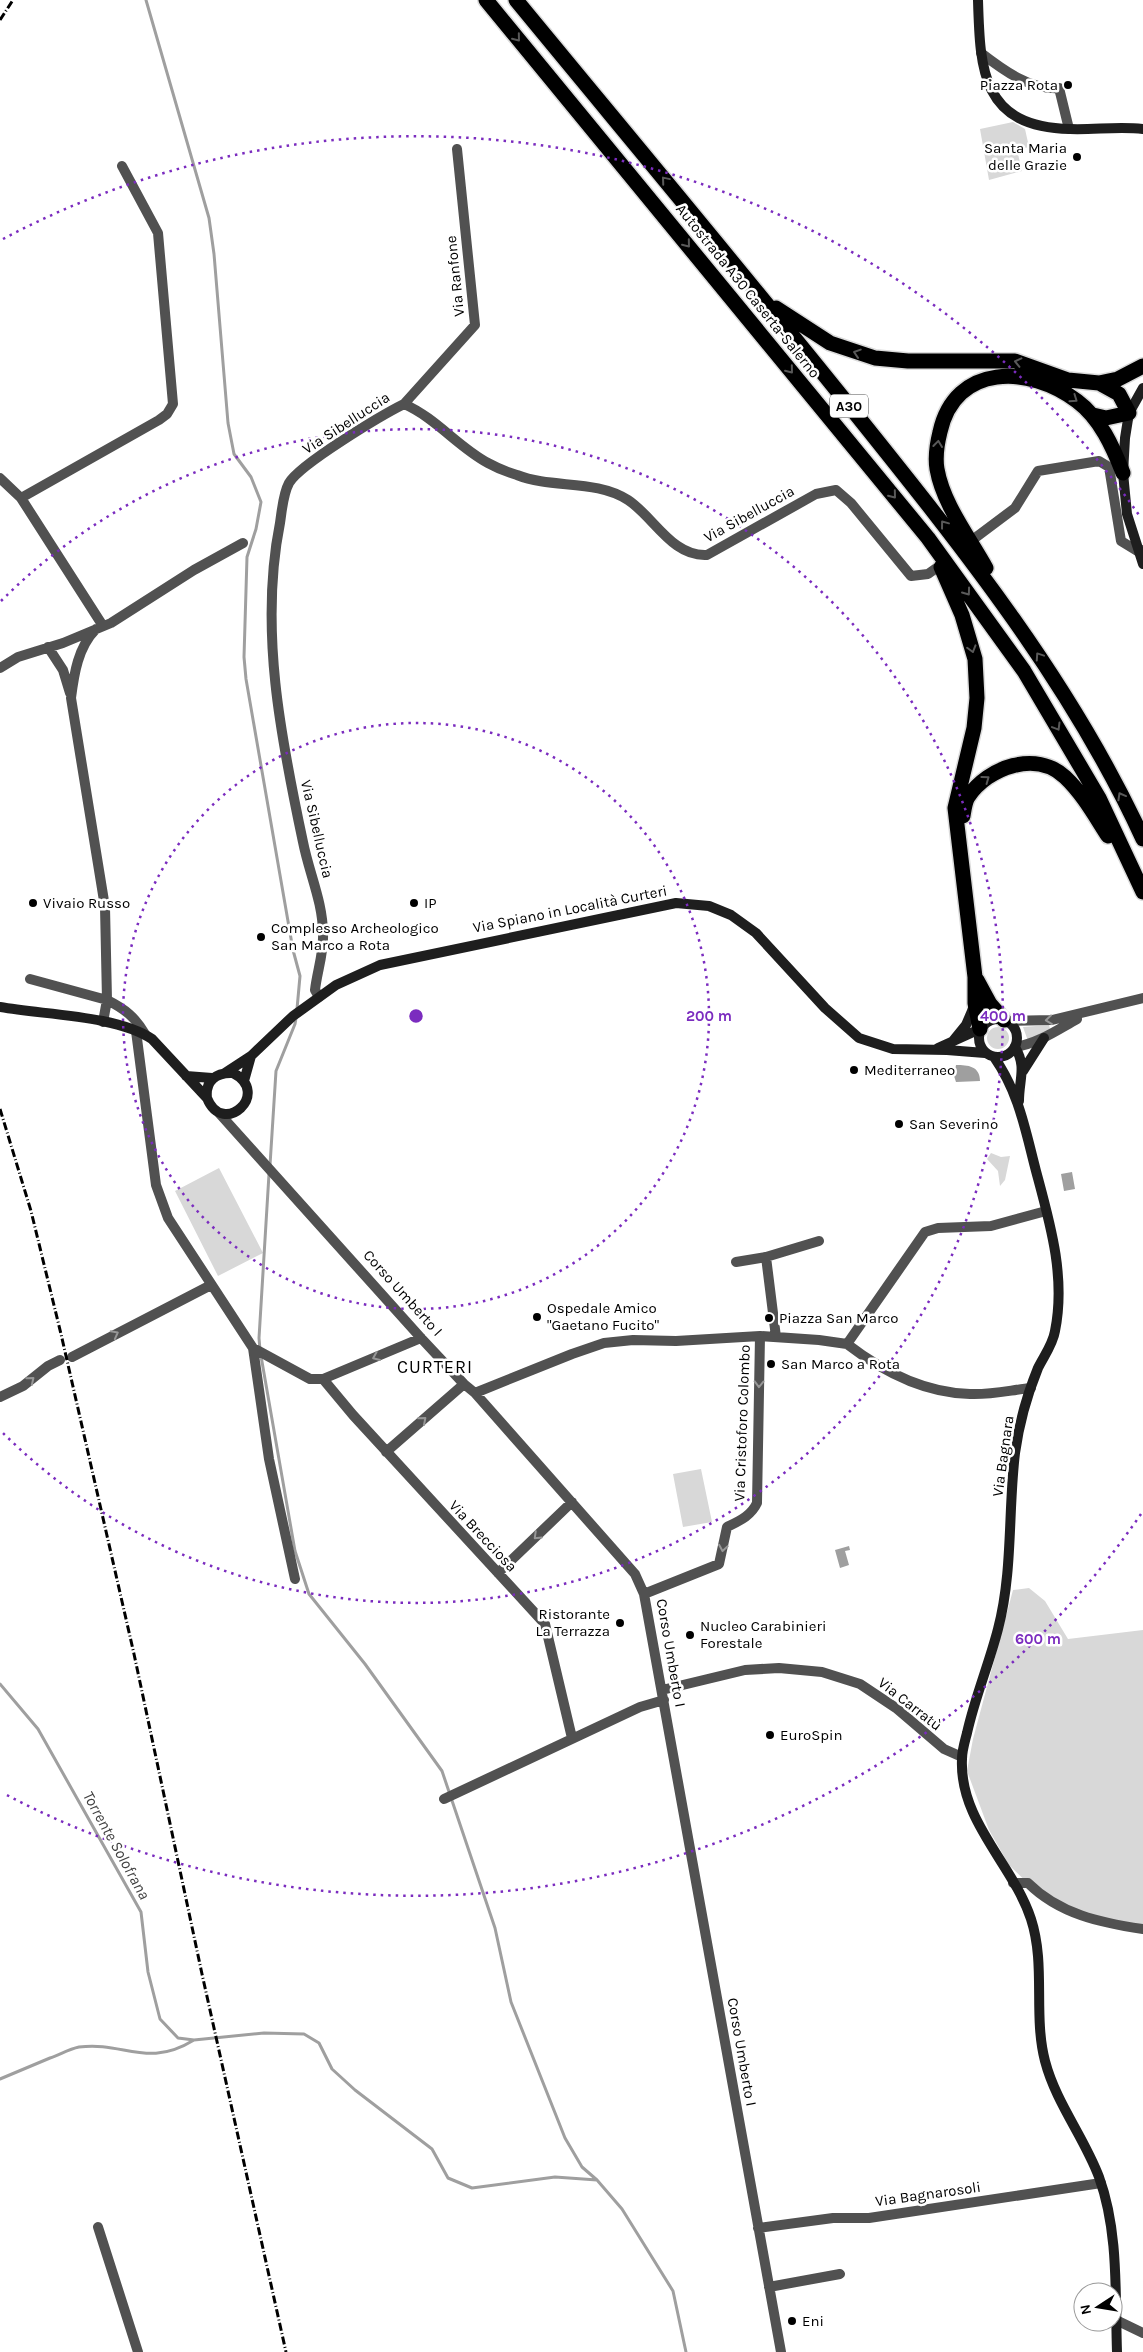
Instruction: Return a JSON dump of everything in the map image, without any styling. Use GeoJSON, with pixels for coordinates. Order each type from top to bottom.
{"type":"FeatureCollection","features":[{"type":"Feature","properties":{"kind":"highway","name":"Autostrada A30 Caserta-Salerno"},"geometry":{"type":"LineString","coordinates":[[486,0],[928,538],[1024,671],[1099,798],[1140,886]]}},
{"type":"Feature","properties":{"kind":"highway","name":"Autostrada A30 Caserta-Salerno"},"geometry":{"type":"LineString","coordinates":[[516,0],[764,301],[935,513],[1011,614],[1075,711],[1143,839]]}},
{"type":"Feature","properties":{"kind":"highway"},"geometry":{"type":"LineString","coordinates":[[764,301],[830,343],[875,358],[908,361],[1015,361],[1068,380],[1099,384],[1119,394],[1129,413],[1106,418],[1092,415]]}},
{"type":"Feature","properties":{"kind":"highway"},"geometry":{"type":"LineString","coordinates":[[1099,384],[1118,379],[1143,366]]}},
{"type":"Feature","properties":{"kind":"highway"},"geometry":{"type":"LineString","coordinates":[[1011,614],[943,488],[936,456],[942,420],[951,404],[964,390],[982,381],[1004,375],[1020,376],[1055,387],[1077,401],[1092,415],[1114,450],[1123,473]]}},
{"type":"Feature","properties":{"kind":"highway"},"geometry":{"type":"LineString","coordinates":[[928,538],[962,615],[975,659],[977,698],[974,728],[955,808],[975,977],[975,1004],[980,1029]]}},
{"type":"Feature","properties":{"kind":"highway"},"geometry":{"type":"LineString","coordinates":[[957,836],[967,799],[980,783],[997,771],[1013,765],[1040,764],[1064,776],[1080,794],[1140,886]]}},
{"type":"Feature","properties":{"kind":"highway"},"geometry":{"type":"LineString","coordinates":[[975,977],[990,1004],[1006,1020]]}},
{"type":"Feature","properties":{"kind":"main road"},"geometry":{"type":"LineString","coordinates":[[978,0],[981,53],[989,87],[1015,117],[1030,124],[1069,129],[1143,129]]}},
{"type":"Feature","properties":{"kind":"main road"},"geometry":{"type":"LineString","coordinates":[[1143,388],[1129,413],[1123,473],[1128,514],[1141,551],[1143,564]]}},
{"type":"Feature","properties":{"kind":"main road","name":"Via Spiano in Località Curteri"},"geometry":{"type":"LineString","coordinates":[[225,1072],[251,1056],[293,1016],[318,997],[336,985],[380,965],[676,903],[708,906],[731,915],[756,933],[825,1008],[860,1038],[894,1049],[990,1055]]}},
{"type":"Feature","properties":{"kind":"main road"},"geometry":{"type":"LineString","coordinates":[[951,1043],[966,1025],[975,1004]]}},
{"type":"Feature","properties":{"kind":"main road"},"geometry":{"type":"LineString","coordinates":[[0,1007],[103,1022],[140,1032],[152,1039],[207,1098],[213,1109],[219,1113],[225,1114],[238,1111],[243,1107],[248,1095],[244,1082],[251,1056]]}},
{"type":"Feature","properties":{"kind":"main road"},"geometry":{"type":"LineString","coordinates":[[1006,1020],[1017,1035],[1015,1047],[1005,1056],[990,1055],[979,1042],[980,1029],[988,1021],[1006,1020]]}},
{"type":"Feature","properties":{"kind":"main road","name":"Via Spiano in Località Curteri"},"geometry":{"type":"LineString","coordinates":[[933,1050],[980,1029]]}},
{"type":"Feature","properties":{"kind":"main road"},"geometry":{"type":"LineString","coordinates":[[1023,1072],[1044,1038]]}},
{"type":"Feature","properties":{"kind":"main road","name":"Via Bagnara"},"geometry":{"type":"LineString","coordinates":[[1015,1047],[1021,1058],[1023,1072],[1019,1086],[1019,1104]]}},
{"type":"Feature","properties":{"kind":"main road","name":"Via Bagnara"},"geometry":{"type":"LineString","coordinates":[[990,1055],[1006,1074],[1019,1104],[1046,1210],[1058,1269],[1058,1312],[1054,1336],[1031,1388],[1023,1413],[1016,1451],[1007,1577],[998,1627],[971,1715],[962,1756],[962,1781],[970,1805],[984,1835],[1030,1915],[1036,1935],[1044,2061],[1054,2090],[1092,2160],[1101,2183],[1113,2239],[1115,2282]]}},
{"type":"Feature","properties":{"kind":"main road"},"geometry":{"type":"LineString","coordinates":[[186,1076],[212,1078],[225,1072],[232,1073],[244,1082]]}},
{"type":"Feature","properties":{"kind":"main road"},"geometry":{"type":"LineString","coordinates":[[207,1098],[208,1084],[212,1078]]}},
{"type":"Feature","properties":{"kind":"main road","name":"Via Bagnara"},"geometry":{"type":"LineString","coordinates":[[1116,2332],[1117,2352]]}},
{"type":"Feature","properties":{"kind":"street"},"geometry":{"type":"LineString","coordinates":[[981,53],[1023,80],[1037,86],[1059,88],[1069,129]]}},
{"type":"Feature","properties":{"kind":"street","name":"Via Ranfone"},"geometry":{"type":"LineString","coordinates":[[404,404],[475,325],[457,149]]}},
{"type":"Feature","properties":{"kind":"street"},"geometry":{"type":"LineString","coordinates":[[21,498],[159,420],[167,414],[173,404],[158,233],[122,166]]}},
{"type":"Feature","properties":{"kind":"street","name":"Via Sibelluccia"},"geometry":{"type":"LineString","coordinates":[[318,997],[315,990],[324,936],[322,916],[294,804],[275,677],[272,596],[275,546],[289,483],[297,474],[330,450],[404,404],[418,410],[488,463],[520,476],[612,491],[629,501],[670,540],[693,556],[706,555],[816,494],[836,490],[851,503],[911,576],[928,574],[935,569]]}},
{"type":"Feature","properties":{"kind":"street"},"geometry":{"type":"LineString","coordinates":[[975,538],[1015,508],[1038,471],[1099,461],[1109,467],[1122,541],[1141,551]]}},
{"type":"Feature","properties":{"kind":"street"},"geometry":{"type":"LineString","coordinates":[[0,478],[21,498],[99,628]]}},
{"type":"Feature","properties":{"kind":"street"},"geometry":{"type":"LineString","coordinates":[[71,698],[74,676],[86,639],[99,628],[243,543]]}},
{"type":"Feature","properties":{"kind":"street"},"geometry":{"type":"LineString","coordinates":[[0,668],[18,657],[99,628]]}},
{"type":"Feature","properties":{"kind":"street"},"geometry":{"type":"LineString","coordinates":[[48,647],[63,670],[71,698],[105,907],[107,1000],[103,1022]]}},
{"type":"Feature","properties":{"kind":"street"},"geometry":{"type":"LineString","coordinates":[[30,978],[107,1000],[124,1008],[136,1018],[140,1032],[156,1185],[168,1218],[255,1350],[270,1459],[295,1579]]}},
{"type":"Feature","properties":{"kind":"street"},"geometry":{"type":"LineString","coordinates":[[1006,1020],[1052,1020],[1143,998]]}},
{"type":"Feature","properties":{"kind":"street"},"geometry":{"type":"LineString","coordinates":[[1015,1047],[1027,1045],[1044,1038],[1089,1012]]}},
{"type":"Feature","properties":{"kind":"street"},"geometry":{"type":"LineString","coordinates":[[237,1132],[238,1111]]}},
{"type":"Feature","properties":{"kind":"street","name":"Corso Umberto I"},"geometry":{"type":"LineString","coordinates":[[219,1113],[421,1338],[464,1384],[475,1393],[635,1574],[644,1594],[663,1695],[781,2352]]}},
{"type":"Feature","properties":{"kind":"street"},"geometry":{"type":"LineString","coordinates":[[847,1344],[925,1232],[938,1228],[990,1226],[1046,1210]]}},
{"type":"Feature","properties":{"kind":"street"},"geometry":{"type":"LineString","coordinates":[[736,1262],[766,1257],[819,1241]]}},
{"type":"Feature","properties":{"kind":"street"},"geometry":{"type":"LineString","coordinates":[[766,1257],[776,1338]]}},
{"type":"Feature","properties":{"kind":"street"},"geometry":{"type":"LineString","coordinates":[[72,1357],[211,1284]]}},
{"type":"Feature","properties":{"kind":"street"},"geometry":{"type":"LineString","coordinates":[[475,1393],[604,1343],[633,1340],[684,1341],[760,1336],[847,1344],[885,1369],[937,1391],[984,1394],[1031,1388]]}},
{"type":"Feature","properties":{"kind":"street","name":"Via Cristoforo Colombo"},"geometry":{"type":"LineString","coordinates":[[644,1594],[719,1564],[727,1528],[751,1513],[757,1503],[760,1336]]}},
{"type":"Feature","properties":{"kind":"street"},"geometry":{"type":"LineString","coordinates":[[255,1350],[310,1379],[323,1379],[421,1338]]}},
{"type":"Feature","properties":{"kind":"street"},"geometry":{"type":"LineString","coordinates":[[0,1398],[23,1386],[48,1366],[60,1360]]}},
{"type":"Feature","properties":{"kind":"street","name":"Via Brecciosa"},"geometry":{"type":"LineString","coordinates":[[323,1379],[386,1452],[545,1624],[572,1738]]}},
{"type":"Feature","properties":{"kind":"street"},"geometry":{"type":"LineString","coordinates":[[386,1452],[464,1384]]}},
{"type":"Feature","properties":{"kind":"street"},"geometry":{"type":"LineString","coordinates":[[498,1573],[572,1502]]}},
{"type":"Feature","properties":{"kind":"street","name":"Via Carratù"},"geometry":{"type":"LineString","coordinates":[[444,1799],[663,1695],[745,1670],[779,1668],[822,1672],[860,1684],[896,1708],[944,1749],[962,1756]]}},
{"type":"Feature","properties":{"kind":"street"},"geometry":{"type":"LineString","coordinates":[[1013,1883],[1028,1883],[1043,1898],[1099,1922],[1143,1929]]}},
{"type":"Feature","properties":{"kind":"street","name":"Via Bagnarosoli"},"geometry":{"type":"LineString","coordinates":[[758,2228],[833,2218],[869,2218],[1101,2183]]}},
{"type":"Feature","properties":{"kind":"street"},"geometry":{"type":"LineString","coordinates":[[98,2227],[138,2352]]}},
{"type":"Feature","properties":{"kind":"street"},"geometry":{"type":"LineString","coordinates":[[769,2287],[840,2274]]}},
{"type":"Feature","properties":{"kind":"street"},"geometry":{"type":"LineString","coordinates":[[1123,2323],[1143,2333]]}},
{"type":"Feature","properties":{"kind":"shaded area"},"geometry":{"type":"Polygon","coordinates":[[[1013,122],[1025,129],[1029,147],[1017,150],[1022,171],[989,180],[980,129],[1013,122]]]}},
{"type":"Feature","properties":{"kind":"shaded area"},"geometry":{"type":"Polygon","coordinates":[[[1049,1025],[1050,1029],[1028,1041],[1023,1027],[1049,1025]]]}},
{"type":"Feature","properties":{"kind":"shaded area"},"geometry":{"type":"Polygon","coordinates":[[[998,1027],[1006,1030],[1009,1038],[1006,1046],[998,1049],[990,1046],[987,1038],[990,1030],[998,1027]]]}},
{"type":"Feature","properties":{"kind":"shaded area"},"geometry":{"type":"Polygon","coordinates":[[[956,1065],[969,1066],[976,1069],[980,1081],[956,1082],[954,1076],[956,1065]]]}},
{"type":"Feature","properties":{"kind":"shaded area"},"geometry":{"type":"Polygon","coordinates":[[[991,1153],[1001,1157],[1010,1156],[1005,1180],[1000,1186],[998,1171],[987,1159],[991,1153]]]}},
{"type":"Feature","properties":{"kind":"shaded area"},"geometry":{"type":"Polygon","coordinates":[[[219,1168],[263,1253],[218,1276],[175,1191],[219,1168]]]}},
{"type":"Feature","properties":{"kind":"shaded area"},"geometry":{"type":"Polygon","coordinates":[[[1072,1172],[1075,1189],[1064,1191],[1061,1174],[1072,1172]]]}},
{"type":"Feature","properties":{"kind":"shaded area"},"geometry":{"type":"Polygon","coordinates":[[[701,1469],[712,1522],[683,1527],[673,1474],[701,1469]]]}},
{"type":"Feature","properties":{"kind":"shaded area"},"geometry":{"type":"Polygon","coordinates":[[[849,1546],[850,1550],[845,1551],[849,1565],[840,1568],[835,1550],[849,1546]]]}},
{"type":"Feature","properties":{"kind":"shaded area"},"geometry":{"type":"Polygon","coordinates":[[[1029,1588],[1045,1601],[1068,1639],[1143,1630],[1143,1929],[1099,1922],[1043,1898],[1009,1865],[989,1830],[967,1771],[973,1739],[1013,1590],[1029,1588]]]}},
{"type":"Feature","properties":{"kind":"waterway"},"geometry":{"type":"LineString","coordinates":[[146,0],[209,218],[214,254],[228,423],[234,454],[251,477],[261,502],[256,529],[247,557],[244,657],[246,679],[293,950],[300,976],[297,1009]]}},
{"type":"Feature","properties":{"kind":"waterway"},"geometry":{"type":"LineString","coordinates":[[270,1165],[276,1071],[296,1018]]}},
{"type":"Feature","properties":{"kind":"waterway"},"geometry":{"type":"LineString","coordinates":[[260,1350],[259,1338],[269,1174]]}},
{"type":"Feature","properties":{"kind":"waterway"},"geometry":{"type":"LineString","coordinates":[[261,1356],[295,1551],[309,1594],[365,1664],[442,1771],[495,1928],[511,2002],[565,2138],[582,2167],[597,2180]]}},
{"type":"Feature","properties":{"kind":"waterway","name":"Torrente Solofrana"},"geometry":{"type":"LineString","coordinates":[[0,1684],[38,1729],[141,1912],[148,1972],[160,2019],[178,2038],[194,2040],[264,2033],[304,2034],[319,2043],[332,2069],[355,2090],[432,2149],[448,2178],[472,2188],[555,2177],[597,2180],[622,2209],[673,2291],[686,2352]]}},
{"type":"Feature","properties":{"kind":"waterway"},"geometry":{"type":"LineString","coordinates":[[0,2079],[79,2047],[109,2047],[149,2053],[177,2048],[194,2040]]}},
{"type":"Feature","properties":{"kind":"railway"},"geometry":{"type":"LineString","coordinates":[[0,20],[13,0]]}},
{"type":"Feature","properties":{"kind":"railway"},"geometry":{"type":"LineString","coordinates":[[0,1109],[31,1211],[61,1334],[134,1654],[202,1974],[286,2352]]}},
{"type":"Feature","properties":{"kind":"place","name":"Piazza Rota"},"geometry":{"type":"Point","coordinates":[1068,85]}},
{"type":"Feature","properties":{"kind":"place","name":"Santa Maria delle Grazie"},"geometry":{"type":"Point","coordinates":[1077,157]}},
{"type":"Feature","properties":{"kind":"place","name":"Vivaio Russo"},"geometry":{"type":"Point","coordinates":[33,903]}},
{"type":"Feature","properties":{"kind":"place","name":"IP"},"geometry":{"type":"Point","coordinates":[414,903]}},
{"type":"Feature","properties":{"kind":"place","name":"Complesso Archeologico San Marco a Rota"},"geometry":{"type":"Point","coordinates":[261,937]}},
{"type":"Feature","properties":{"kind":"place","name":"Mediterraneo"},"geometry":{"type":"Point","coordinates":[854,1070]}},
{"type":"Feature","properties":{"kind":"place","name":"San Severino"},"geometry":{"type":"Point","coordinates":[899,1124]}},
{"type":"Feature","properties":{"kind":"place","name":"Ospedale Amico \"Gaetano Fucito\""},"geometry":{"type":"Point","coordinates":[537,1317]}},
{"type":"Feature","properties":{"kind":"place","name":"Piazza San Marco"},"geometry":{"type":"Point","coordinates":[769,1318]}},
{"type":"Feature","properties":{"kind":"place","name":"San Marco a Rota"},"geometry":{"type":"Point","coordinates":[771,1364]}},
{"type":"Feature","properties":{"kind":"place","name":"Ristorante La Terrazza"},"geometry":{"type":"Point","coordinates":[620,1623]}},
{"type":"Feature","properties":{"kind":"place","name":"Nucleo Carabinieri Forestale"},"geometry":{"type":"Point","coordinates":[690,1635]}},
{"type":"Feature","properties":{"kind":"place","name":"EuroSpin"},"geometry":{"type":"Point","coordinates":[770,1735]}},
{"type":"Feature","properties":{"kind":"place","name":"Eni"},"geometry":{"type":"Point","coordinates":[792,2321]}},
{"type":"Feature","properties":{"kind":"district","name":"CURTERI"},"geometry":{"type":"Point","coordinates":[435,1367]}}]}
